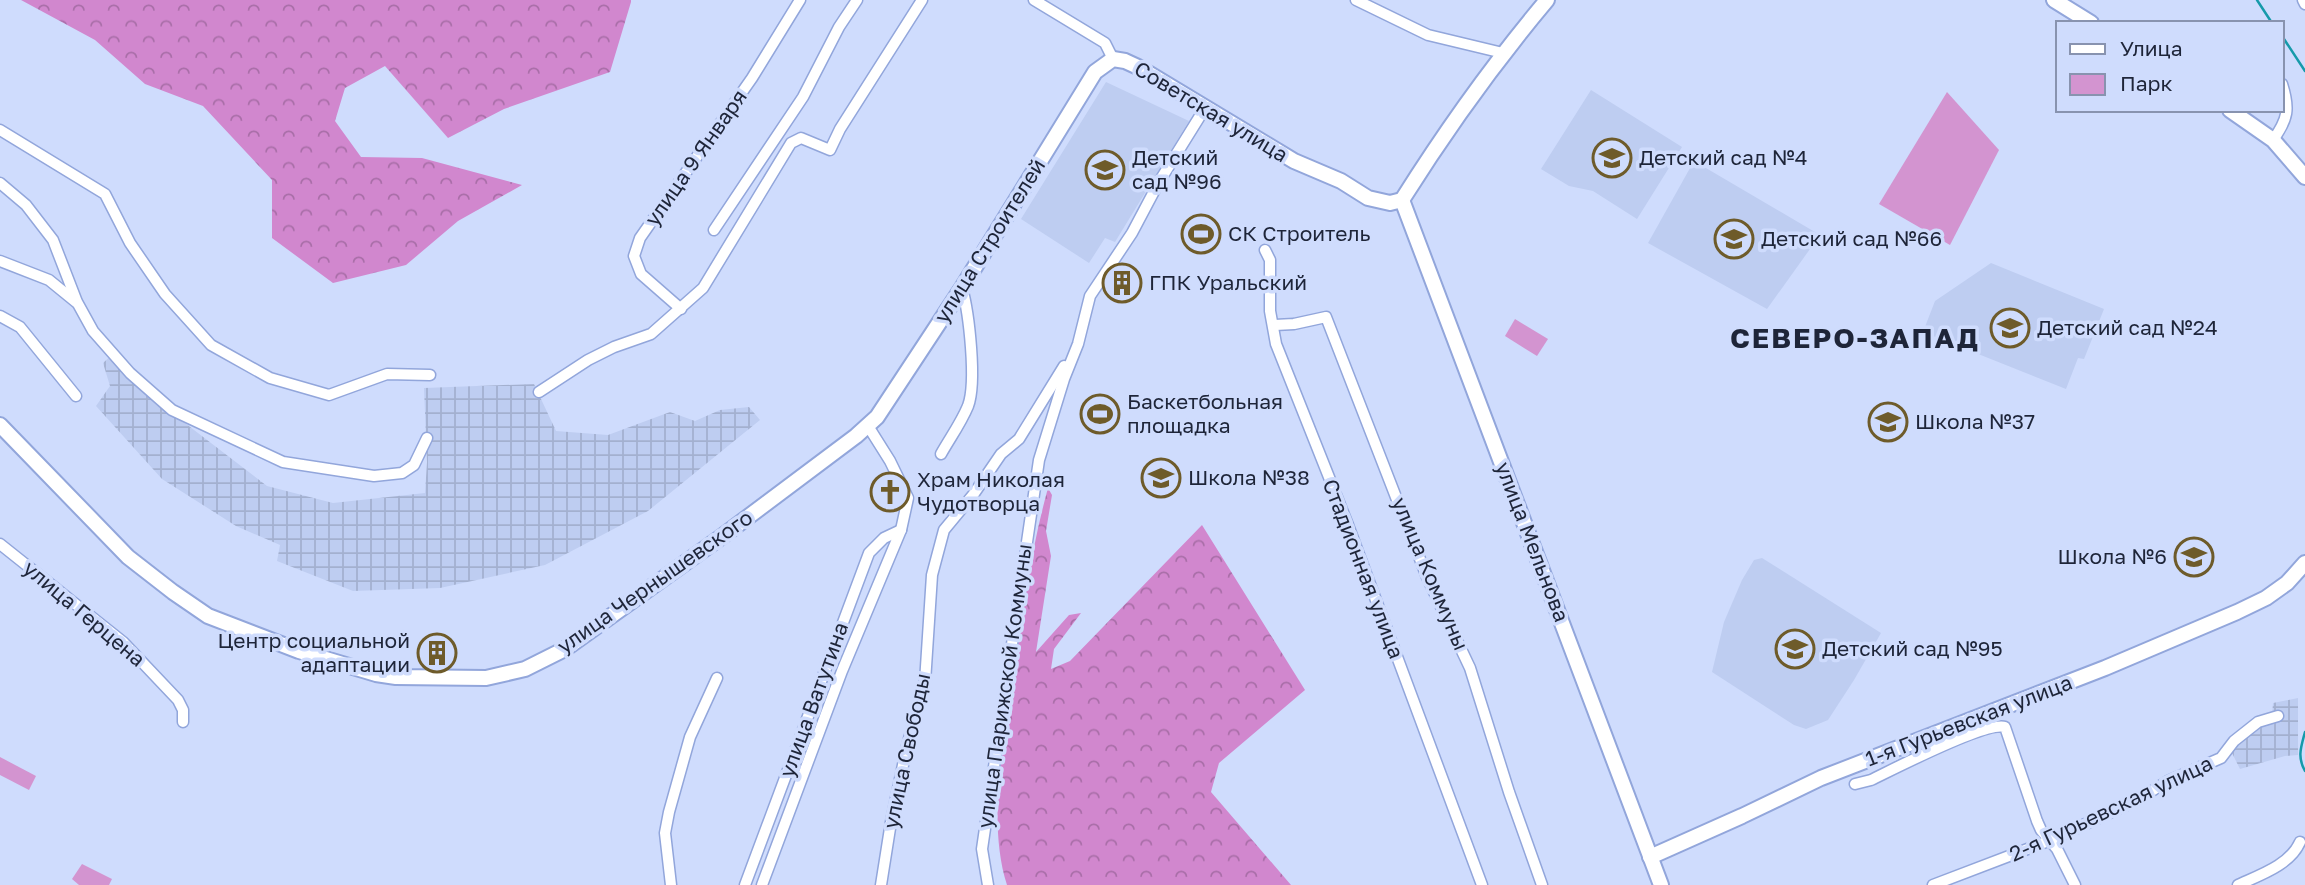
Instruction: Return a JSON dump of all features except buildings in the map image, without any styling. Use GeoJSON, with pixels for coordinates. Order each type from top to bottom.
{"type":"FeatureCollection","features":[{"type":"Feature","properties":{"kind":"main road"},"geometry":{"type":"LineString","coordinates":[[1402,200],[1503,53],[1547,0]]}},
{"type":"Feature","properties":{"kind":"main road"},"geometry":{"type":"LineString","coordinates":[[2054,0],[2088,21]]}},
{"type":"Feature","properties":{"kind":"main road","name":"Советская улица"},"geometry":{"type":"LineString","coordinates":[[1113,59],[1138,67],[1293,161],[1341,181],[1367,198],[1390,203],[1402,200]]}},
{"type":"Feature","properties":{"kind":"main road","name":"улица Строителей"},"geometry":{"type":"LineString","coordinates":[[868,426],[883,409],[962,288],[1095,72],[1113,59]]}},
{"type":"Feature","properties":{"kind":"main road"},"geometry":{"type":"LineString","coordinates":[[2233,112],[2273,140],[2305,177]]}},
{"type":"Feature","properties":{"kind":"main road","name":"улица Мельнова"},"geometry":{"type":"LineString","coordinates":[[1402,200],[1661,885]]}},
{"type":"Feature","properties":{"kind":"main road","name":"улица Чернышевского"},"geometry":{"type":"LineString","coordinates":[[0,425],[128,557],[208,616],[299,651],[376,674],[397,677],[486,678],[525,669],[565,649],[724,535],[868,426]]}},
{"type":"Feature","properties":{"kind":"main road","name":"1-я Гурьевская улица"},"geometry":{"type":"LineString","coordinates":[[1650,857],[1821,778],[2105,668],[2237,612],[2266,598],[2287,583],[2305,563]]}},
{"type":"Feature","properties":{"kind":"street","name":"улица 9 Января"},"geometry":{"type":"LineString","coordinates":[[681,309],[641,274],[634,256],[640,238],[752,78],[800,0]]}},
{"type":"Feature","properties":{"kind":"street"},"geometry":{"type":"LineString","coordinates":[[714,230],[803,97],[839,27],[857,0]]}},
{"type":"Feature","properties":{"kind":"street"},"geometry":{"type":"LineString","coordinates":[[539,392],[588,359],[650,334],[703,288],[791,143],[801,138],[830,150],[840,129],[922,0]]}},
{"type":"Feature","properties":{"kind":"street","name":"Советская улица"},"geometry":{"type":"LineString","coordinates":[[1034,0],[1105,43],[1113,59]]}},
{"type":"Feature","properties":{"kind":"street"},"geometry":{"type":"LineString","coordinates":[[1356,0],[1428,35],[1503,53]]}},
{"type":"Feature","properties":{"kind":"street"},"geometry":{"type":"LineString","coordinates":[[2273,140],[2285,122],[2288,101],[2284,90]]}},
{"type":"Feature","properties":{"kind":"street","name":"улица Парижской Коммуны"},"geometry":{"type":"LineString","coordinates":[[988,885],[982,849],[1037,474],[1061,389],[1078,344],[1090,296],[1132,233],[1159,182],[1205,108]]}},
{"type":"Feature","properties":{"kind":"street"},"geometry":{"type":"LineString","coordinates":[[0,130],[105,194],[130,243],[165,294],[211,345],[270,378],[329,395],[387,374],[430,374]]}},
{"type":"Feature","properties":{"kind":"street"},"geometry":{"type":"LineString","coordinates":[[0,183],[26,205],[52,240],[77,302],[100,339],[130,373],[172,410],[282,461],[374,476],[402,473],[414,465],[427,438]]}},
{"type":"Feature","properties":{"kind":"street","name":"Стадионная улица"},"geometry":{"type":"LineString","coordinates":[[1265,250],[1270,260],[1270,311],[1275,325],[1276,344],[1348,525],[1482,885]]}},
{"type":"Feature","properties":{"kind":"street"},"geometry":{"type":"LineString","coordinates":[[5,263],[49,280],[77,302]]}},
{"type":"Feature","properties":{"kind":"street"},"geometry":{"type":"LineString","coordinates":[[941,454],[968,406],[972,388],[967,306],[962,288]]}},
{"type":"Feature","properties":{"kind":"street"},"geometry":{"type":"LineString","coordinates":[[0,316],[20,327],[76,396]]}},
{"type":"Feature","properties":{"kind":"street","name":"улица Коммуны"},"geometry":{"type":"LineString","coordinates":[[1275,325],[1326,317],[1427,577],[1470,668],[1542,885]]}},
{"type":"Feature","properties":{"kind":"street","name":"улица Свободы"},"geometry":{"type":"LineString","coordinates":[[881,885],[904,758],[925,681],[932,575],[944,530],[1001,454],[1019,439],[1078,344]]}},
{"type":"Feature","properties":{"kind":"street","name":"улица Ватутина"},"geometry":{"type":"LineString","coordinates":[[762,885],[842,671],[901,530],[908,498],[890,461],[868,426]]}},
{"type":"Feature","properties":{"kind":"street","name":"улица Ватутина"},"geometry":{"type":"LineString","coordinates":[[745,885],[869,553],[884,538],[901,530]]}},
{"type":"Feature","properties":{"kind":"street","name":"улица Герцена"},"geometry":{"type":"LineString","coordinates":[[0,544],[123,642],[178,700],[183,710],[183,722]]}},
{"type":"Feature","properties":{"kind":"street"},"geometry":{"type":"LineString","coordinates":[[671,885],[665,833],[669,812],[690,737],[717,678]]}},
{"type":"Feature","properties":{"kind":"street","name":"2-я Гурьевская улица"},"geometry":{"type":"LineString","coordinates":[[1933,885],[2051,840],[2137,800],[2168,781],[2221,758],[2234,741],[2258,722],[2277,716]]}},
{"type":"Feature","properties":{"kind":"street"},"geometry":{"type":"LineString","coordinates":[[1856,784],[2001,725],[2007,731],[2041,830],[2051,840],[2075,885]]}},
{"type":"Feature","properties":{"kind":"street"},"geometry":{"type":"LineString","coordinates":[[2238,885],[2295,854],[2300,842]]}},
{"type":"Feature","properties":{"kind":"shaded area","name":"Детский сад №96"},"geometry":{"type":"Polygon","coordinates":[[[1106,82],[1189,121],[1115,242],[1105,238],[1089,263],[1021,219],[1106,82]]]}},
{"type":"Feature","properties":{"kind":"shaded area","name":"Детский сад №4"},"geometry":{"type":"Polygon","coordinates":[[[1591,90],[1682,147],[1637,219],[1593,191],[1569,186],[1541,169],[1591,90]]]}},
{"type":"Feature","properties":{"kind":"shaded area","name":"Детский сад №66"},"geometry":{"type":"Polygon","coordinates":[[[1694,161],[1820,235],[1767,309],[1648,243],[1694,161]]]}},
{"type":"Feature","properties":{"kind":"shaded area","name":"Детский сад №24"},"geometry":{"type":"Polygon","coordinates":[[[1991,263],[2104,309],[2084,359],[2078,358],[2066,389],[1923,332],[1935,301],[1991,263]]]}},
{"type":"Feature","properties":{"kind":"shaded area"},"geometry":{"type":"Polygon","coordinates":[[[115,352],[181,420],[267,486],[333,503],[425,493],[427,462],[424,388],[534,384],[556,431],[608,435],[670,412],[695,421],[720,410],[749,407],[760,420],[648,511],[545,565],[440,588],[353,591],[277,561],[280,545],[236,526],[162,479],[96,406],[110,386],[103,363],[115,352]]]}},
{"type":"Feature","properties":{"kind":"shaded area","name":"Детский сад №95"},"geometry":{"type":"Polygon","coordinates":[[[1762,558],[1881,633],[1828,720],[1806,729],[1794,725],[1712,672],[1724,622],[1742,580],[1754,560],[1762,558]]]}},
{"type":"Feature","properties":{"kind":"shaded area"},"geometry":{"type":"Polygon","coordinates":[[[2298,698],[2298,755],[2240,769],[2230,749],[2272,716],[2273,703],[2298,698]]]}},
{"type":"Feature","properties":{"kind":"green space"},"geometry":{"type":"Polygon","coordinates":[[[21,0],[631,2],[610,72],[504,109],[448,138],[385,66],[345,88],[335,121],[361,157],[422,158],[522,185],[458,221],[406,265],[333,283],[272,238],[272,180],[203,106],[145,84],[95,40],[21,0]]]}},
{"type":"Feature","properties":{"kind":"green space"},"geometry":{"type":"Polygon","coordinates":[[[1947,92],[1999,150],[1950,245],[1879,204],[1947,92]]]}},
{"type":"Feature","properties":{"kind":"green space"},"geometry":{"type":"Polygon","coordinates":[[[1515,319],[1548,339],[1537,356],[1505,336],[1515,319]]]}},
{"type":"Feature","properties":{"kind":"green space","name":"Баскетбольная площадка"},"geometry":{"type":"Polygon","coordinates":[[[1091,398],[1119,416],[1110,430],[1082,412],[1091,398]]]}},
{"type":"Feature","properties":{"kind":"green space"},"geometry":{"type":"Polygon","coordinates":[[[1048,488],[1052,495],[1046,531],[1051,556],[1036,652],[1069,615],[1081,613],[1054,649],[1051,669],[1070,661],[1202,525],[1305,690],[1219,763],[1211,792],[1291,885],[1007,885],[998,832],[999,774],[1025,596],[1048,488]]]}},
{"type":"Feature","properties":{"kind":"green space"},"geometry":{"type":"Polygon","coordinates":[[[0,757],[36,776],[29,790],[0,775],[0,757]]]}},
{"type":"Feature","properties":{"kind":"green space"},"geometry":{"type":"Polygon","coordinates":[[[82,864],[112,879],[109,885],[79,885],[72,879],[82,864]]]}},
{"type":"Feature","properties":{"kind":"waterway"},"geometry":{"type":"LineString","coordinates":[[2257,0],[2271,21]]}},
{"type":"Feature","properties":{"kind":"waterway"},"geometry":{"type":"LineString","coordinates":[[2284,39],[2305,71]]}},
{"type":"Feature","properties":{"kind":"waterway"},"geometry":{"type":"LineString","coordinates":[[2305,732],[2300,756],[2305,771]]}},
{"type":"Feature","properties":{"kind":"place","name":"Детский сад №4"},"geometry":{"type":"Point","coordinates":[1612,158]}},
{"type":"Feature","properties":{"kind":"place","name":"Детский сад №96"},"geometry":{"type":"Point","coordinates":[1105,170]}},
{"type":"Feature","properties":{"kind":"place","name":"СК Строитель"},"geometry":{"type":"Point","coordinates":[1201,234]}},
{"type":"Feature","properties":{"kind":"place","name":"Детский сад №66"},"geometry":{"type":"Point","coordinates":[1734,239]}},
{"type":"Feature","properties":{"kind":"place","name":"ГПК Уральский"},"geometry":{"type":"Point","coordinates":[1122,283]}},
{"type":"Feature","properties":{"kind":"place","name":"Детский сад №24"},"geometry":{"type":"Point","coordinates":[2010,328]}},
{"type":"Feature","properties":{"kind":"place","name":"Баскетбольная площадка"},"geometry":{"type":"Point","coordinates":[1100,414]}},
{"type":"Feature","properties":{"kind":"place","name":"Школа №37"},"geometry":{"type":"Point","coordinates":[1888,422]}},
{"type":"Feature","properties":{"kind":"place","name":"Школа №38"},"geometry":{"type":"Point","coordinates":[1161,478]}},
{"type":"Feature","properties":{"kind":"place","name":"Храм Николая Чудотворца"},"geometry":{"type":"Point","coordinates":[890,492]}},
{"type":"Feature","properties":{"kind":"place","name":"Школа №6"},"geometry":{"type":"Point","coordinates":[2194,557]}},
{"type":"Feature","properties":{"kind":"place","name":"Детский сад №95"},"geometry":{"type":"Point","coordinates":[1795,649]}},
{"type":"Feature","properties":{"kind":"place","name":"Центр социальной адаптации"},"geometry":{"type":"Point","coordinates":[437,653]}},
{"type":"Feature","properties":{"kind":"district","name":"СЕВЕРО-ЗАПАД"},"geometry":{"type":"Point","coordinates":[1855,338]}}]}
